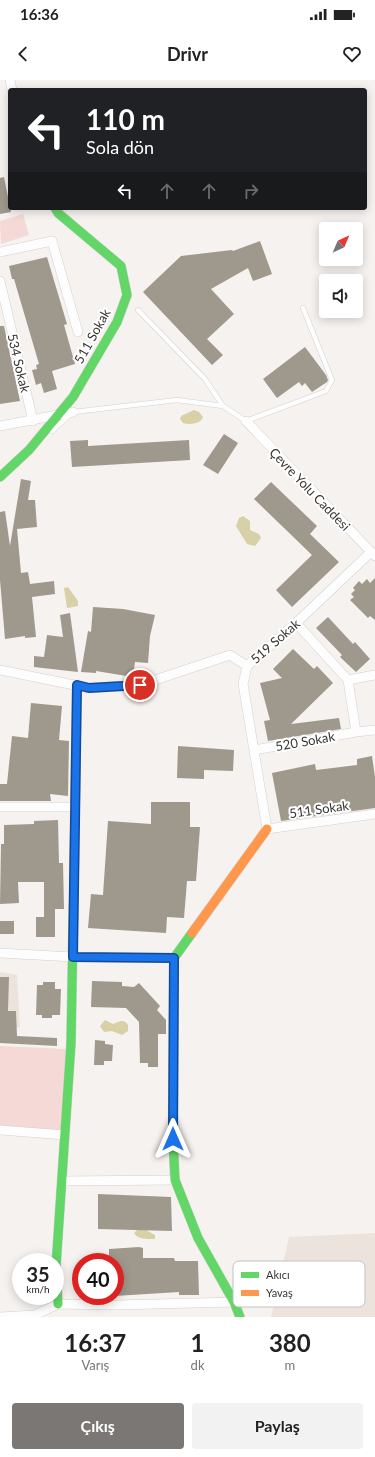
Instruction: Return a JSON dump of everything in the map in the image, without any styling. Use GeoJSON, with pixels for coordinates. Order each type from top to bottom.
{"type":"FeatureCollection","features":[{"type":"Feature","properties":{"kind":"street","name":"511 Sokak"},"geometry":{"type":"LineString","coordinates":[[0,478],[29,450],[73,397],[117,322],[127,295],[121,266],[56,210]]}},
{"type":"Feature","properties":{"kind":"street"},"geometry":{"type":"LineString","coordinates":[[0,252],[52,241],[78,332]]}},
{"type":"Feature","properties":{"kind":"street","name":"534 Sokak"},"geometry":{"type":"LineString","coordinates":[[0,281],[33,421]]}},
{"type":"Feature","properties":{"kind":"street"},"geometry":{"type":"LineString","coordinates":[[0,426],[33,421],[73,412]]}},
{"type":"Feature","properties":{"kind":"street","name":"Çevre Yolu Caddesi"},"geometry":{"type":"LineString","coordinates":[[246,421],[373,554]]}},
{"type":"Feature","properties":{"kind":"street","name":"519 Sokak"},"geometry":{"type":"LineString","coordinates":[[267,829],[242,684],[247,666],[373,554]]}},
{"type":"Feature","properties":{"kind":"street"},"geometry":{"type":"LineString","coordinates":[[296,623],[348,680],[356,732]]}},
{"type":"Feature","properties":{"kind":"street"},"geometry":{"type":"LineString","coordinates":[[0,670],[89,688],[140,685],[230,655],[247,666]]}},
{"type":"Feature","properties":{"kind":"street"},"geometry":{"type":"LineString","coordinates":[[348,680],[375,675]]}},
{"type":"Feature","properties":{"kind":"street"},"geometry":{"type":"LineString","coordinates":[[57,1253],[71,1043],[77,685]]}},
{"type":"Feature","properties":{"kind":"street","name":"520 Sokak"},"geometry":{"type":"LineString","coordinates":[[254,750],[375,730]]}},
{"type":"Feature","properties":{"kind":"street"},"geometry":{"type":"LineString","coordinates":[[0,807],[75,807]]}},
{"type":"Feature","properties":{"kind":"street","name":"511 Sokak"},"geometry":{"type":"LineString","coordinates":[[267,829],[375,814]]}},
{"type":"Feature","properties":{"kind":"street"},"geometry":{"type":"LineString","coordinates":[[233,1300],[198,1238],[176,1180],[173,1139],[174,958],[267,829]]}},
{"type":"Feature","properties":{"kind":"street"},"geometry":{"type":"LineString","coordinates":[[0,953],[73,957],[174,958]]}},
{"type":"Feature","properties":{"kind":"street"},"geometry":{"type":"LineString","coordinates":[[0,1130],[65,1135]]}},
{"type":"Feature","properties":{"kind":"street"},"geometry":{"type":"LineString","coordinates":[[62,1181],[176,1180]]}},
{"type":"Feature","properties":{"kind":"street"},"geometry":{"type":"LineString","coordinates":[[64,1304],[116,1305],[233,1302]]}},
{"type":"Feature","properties":{"kind":"street"},"geometry":{"type":"LineString","coordinates":[[0,1317],[35,1315],[56,1305]]}},
{"type":"Feature","properties":{"kind":"street"},"geometry":{"type":"LineString","coordinates":[[236,1307],[240,1317]]}},
{"type":"Feature","properties":{"kind":"lane"},"geometry":{"type":"LineString","coordinates":[[138,310],[205,379],[223,406],[246,421],[326,391],[332,380],[303,308]]}},
{"type":"Feature","properties":{"kind":"lane"},"geometry":{"type":"LineString","coordinates":[[29,450],[73,412],[177,400],[223,406]]}},
{"type":"Feature","properties":{"kind":"shaded area"},"geometry":{"type":"Polygon","coordinates":[[[23,214],[29,235],[1,244],[0,221],[23,214]]]}},
{"type":"Feature","properties":{"kind":"shaded area"},"geometry":{"type":"Polygon","coordinates":[[[194,410],[199,412],[203,417],[202,419],[194,423],[183,423],[180,419],[181,416],[194,410]]]}},
{"type":"Feature","properties":{"kind":"shaded area"},"geometry":{"type":"Polygon","coordinates":[[[243,516],[250,521],[250,530],[259,534],[261,538],[255,546],[247,544],[236,526],[239,518],[243,516]]]}},
{"type":"Feature","properties":{"kind":"shaded area"},"geometry":{"type":"Polygon","coordinates":[[[68,587],[78,601],[78,606],[67,608],[64,588],[68,587]]]}},
{"type":"Feature","properties":{"kind":"shaded area"},"geometry":{"type":"Polygon","coordinates":[[[0,972],[17,975],[20,1027],[0,1028],[0,972]]]}},
{"type":"Feature","properties":{"kind":"shaded area"},"geometry":{"type":"Polygon","coordinates":[[[105,1020],[113,1024],[121,1021],[124,1022],[128,1025],[128,1031],[122,1035],[112,1031],[104,1032],[100,1026],[105,1020]]]}},
{"type":"Feature","properties":{"kind":"shaded area"},"geometry":{"type":"Polygon","coordinates":[[[0,1046],[66,1049],[63,1130],[0,1127],[0,1046]]]}},
{"type":"Feature","properties":{"kind":"shaded area"},"geometry":{"type":"Polygon","coordinates":[[[144,1229],[155,1235],[155,1239],[141,1238],[134,1233],[137,1230],[144,1229]]]}},
{"type":"Feature","properties":{"kind":"shaded area"},"geometry":{"type":"Polygon","coordinates":[[[375,1233],[375,1317],[271,1317],[273,1307],[365,1307],[365,1261],[284,1261],[289,1237],[375,1233]]]}},
{"type":"Feature","properties":{"kind":"building"},"geometry":{"type":"Polygon","coordinates":[[[4,177],[8,197],[8,210],[11,210],[11,212],[0,214],[0,178],[4,177]]]}},
{"type":"Feature","properties":{"kind":"building"},"geometry":{"type":"Polygon","coordinates":[[[260,241],[272,274],[253,281],[248,268],[211,289],[234,314],[207,339],[223,355],[212,365],[143,292],[181,256],[233,251],[260,241]]]}},
{"type":"Feature","properties":{"kind":"building"},"geometry":{"type":"Polygon","coordinates":[[[47,257],[67,324],[64,325],[75,364],[52,371],[57,389],[44,393],[41,383],[36,385],[32,370],[37,369],[36,365],[39,364],[9,266],[47,257]]]}},
{"type":"Feature","properties":{"kind":"building"},"geometry":{"type":"Polygon","coordinates":[[[0,326],[4,326],[20,401],[0,404],[0,326]]]}},
{"type":"Feature","properties":{"kind":"building"},"geometry":{"type":"Polygon","coordinates":[[[305,347],[326,375],[328,380],[327,382],[312,392],[305,383],[302,386],[299,382],[277,398],[263,379],[305,347]]]}},
{"type":"Feature","properties":{"kind":"building"},"geometry":{"type":"Polygon","coordinates":[[[224,434],[238,443],[218,474],[203,465],[224,434]]]}},
{"type":"Feature","properties":{"kind":"building"},"geometry":{"type":"Polygon","coordinates":[[[88,440],[88,446],[189,440],[190,460],[72,467],[70,441],[88,440]]]}},
{"type":"Feature","properties":{"kind":"building"},"geometry":{"type":"Polygon","coordinates":[[[21,479],[31,481],[28,500],[35,500],[37,527],[17,529],[21,573],[28,572],[30,584],[54,581],[55,594],[32,597],[36,637],[25,638],[25,636],[5,639],[0,580],[0,512],[5,511],[10,546],[21,479]]]}},
{"type":"Feature","properties":{"kind":"building"},"geometry":{"type":"Polygon","coordinates":[[[271,482],[317,526],[310,534],[339,562],[292,607],[276,590],[312,555],[254,499],[271,482]]]}},
{"type":"Feature","properties":{"kind":"building"},"geometry":{"type":"Polygon","coordinates":[[[375,578],[375,620],[370,616],[368,618],[350,600],[354,597],[351,594],[355,590],[353,588],[359,581],[362,584],[367,579],[370,583],[375,578]]]}},
{"type":"Feature","properties":{"kind":"building"},"geometry":{"type":"Polygon","coordinates":[[[93,607],[123,609],[155,615],[150,636],[148,663],[135,662],[133,677],[96,671],[96,673],[81,672],[88,631],[91,632],[93,607]]]}},
{"type":"Feature","properties":{"kind":"building"},"geometry":{"type":"Polygon","coordinates":[[[70,613],[78,672],[34,667],[34,656],[44,657],[47,635],[63,637],[60,615],[70,613]]]}},
{"type":"Feature","properties":{"kind":"building"},"geometry":{"type":"Polygon","coordinates":[[[328,617],[353,644],[355,642],[370,659],[356,672],[340,657],[342,655],[316,628],[328,617]]]}},
{"type":"Feature","properties":{"kind":"building"},"geometry":{"type":"Polygon","coordinates":[[[293,649],[314,669],[317,666],[333,683],[291,724],[339,718],[341,729],[268,741],[264,721],[270,720],[260,683],[282,678],[273,669],[293,649]]]}},
{"type":"Feature","properties":{"kind":"building"},"geometry":{"type":"Polygon","coordinates":[[[31,703],[62,706],[59,740],[69,741],[68,796],[50,794],[51,801],[0,801],[0,784],[7,784],[12,736],[28,738],[31,703]]]}},
{"type":"Feature","properties":{"kind":"building"},"geometry":{"type":"Polygon","coordinates":[[[178,746],[234,750],[233,771],[204,770],[204,779],[177,778],[178,746]]]}},
{"type":"Feature","properties":{"kind":"building"},"geometry":{"type":"Polygon","coordinates":[[[372,756],[375,777],[375,808],[281,821],[272,773],[315,764],[316,770],[357,765],[357,759],[372,756]]]}},
{"type":"Feature","properties":{"kind":"building"},"geometry":{"type":"Polygon","coordinates":[[[151,802],[190,802],[190,827],[200,827],[196,881],[187,881],[184,918],[167,917],[166,933],[88,928],[91,894],[103,895],[108,821],[151,824],[151,802]]]}},
{"type":"Feature","properties":{"kind":"building"},"geometry":{"type":"Polygon","coordinates":[[[58,820],[59,863],[63,863],[64,909],[55,909],[55,937],[36,937],[36,917],[44,917],[44,882],[18,882],[19,903],[0,904],[1,844],[4,844],[4,825],[34,824],[34,821],[58,820]]]}},
{"type":"Feature","properties":{"kind":"building"},"geometry":{"type":"Polygon","coordinates":[[[0,921],[14,921],[14,934],[0,934],[0,921]]]}},
{"type":"Feature","properties":{"kind":"building"},"geometry":{"type":"Polygon","coordinates":[[[0,977],[9,977],[8,1011],[16,1011],[17,1036],[57,1038],[57,1046],[0,1043],[0,977]]]}},
{"type":"Feature","properties":{"kind":"building"},"geometry":{"type":"Polygon","coordinates":[[[92,981],[122,982],[122,986],[134,987],[139,983],[160,1006],[157,1010],[166,1020],[166,1034],[158,1034],[158,1067],[148,1067],[148,1063],[140,1063],[139,1022],[126,1008],[91,1007],[92,981]]]}},
{"type":"Feature","properties":{"kind":"building"},"geometry":{"type":"Polygon","coordinates":[[[43,982],[55,982],[55,989],[61,989],[60,1015],[52,1015],[52,1018],[42,1018],[42,1015],[36,1015],[37,985],[43,985],[43,982]]]}},
{"type":"Feature","properties":{"kind":"building"},"geometry":{"type":"Polygon","coordinates":[[[95,1040],[105,1041],[105,1044],[113,1045],[112,1061],[104,1061],[104,1065],[94,1065],[95,1040]]]}},
{"type":"Feature","properties":{"kind":"building"},"geometry":{"type":"Polygon","coordinates":[[[98,1194],[171,1197],[172,1231],[98,1229],[98,1194]]]}},
{"type":"Feature","properties":{"kind":"building"},"geometry":{"type":"Polygon","coordinates":[[[139,1247],[143,1248],[143,1258],[174,1258],[175,1261],[198,1261],[199,1295],[179,1295],[179,1292],[124,1295],[124,1253],[109,1253],[109,1249],[139,1247]]]}},
{"type":"Feature","properties":{"kind":"traffic: fast"},"geometry":{"type":"LineString","coordinates":[[0,477],[29,450],[73,397],[117,322],[127,295],[121,266],[56,210]]}},
{"type":"Feature","properties":{"kind":"traffic: fast"},"geometry":{"type":"LineString","coordinates":[[57,1253],[71,1043],[74,873]]}},
{"type":"Feature","properties":{"kind":"traffic: fast"},"geometry":{"type":"LineString","coordinates":[[192,933],[174,958],[173,1139],[175,1180],[198,1238],[233,1300]]}},
{"type":"Feature","properties":{"kind":"traffic: fast"},"geometry":{"type":"LineString","coordinates":[[236,1307],[240,1317]]}},
{"type":"Feature","properties":{"kind":"traffic: slow"},"geometry":{"type":"LineString","coordinates":[[74,873],[77,685]]}},
{"type":"Feature","properties":{"kind":"traffic: slow"},"geometry":{"type":"LineString","coordinates":[[192,933],[267,829]]}},
{"type":"Feature","properties":{"kind":"route"},"geometry":{"type":"LineString","coordinates":[[140,685],[89,688],[77,685],[73,957],[174,958],[173,1139]]}}]}
